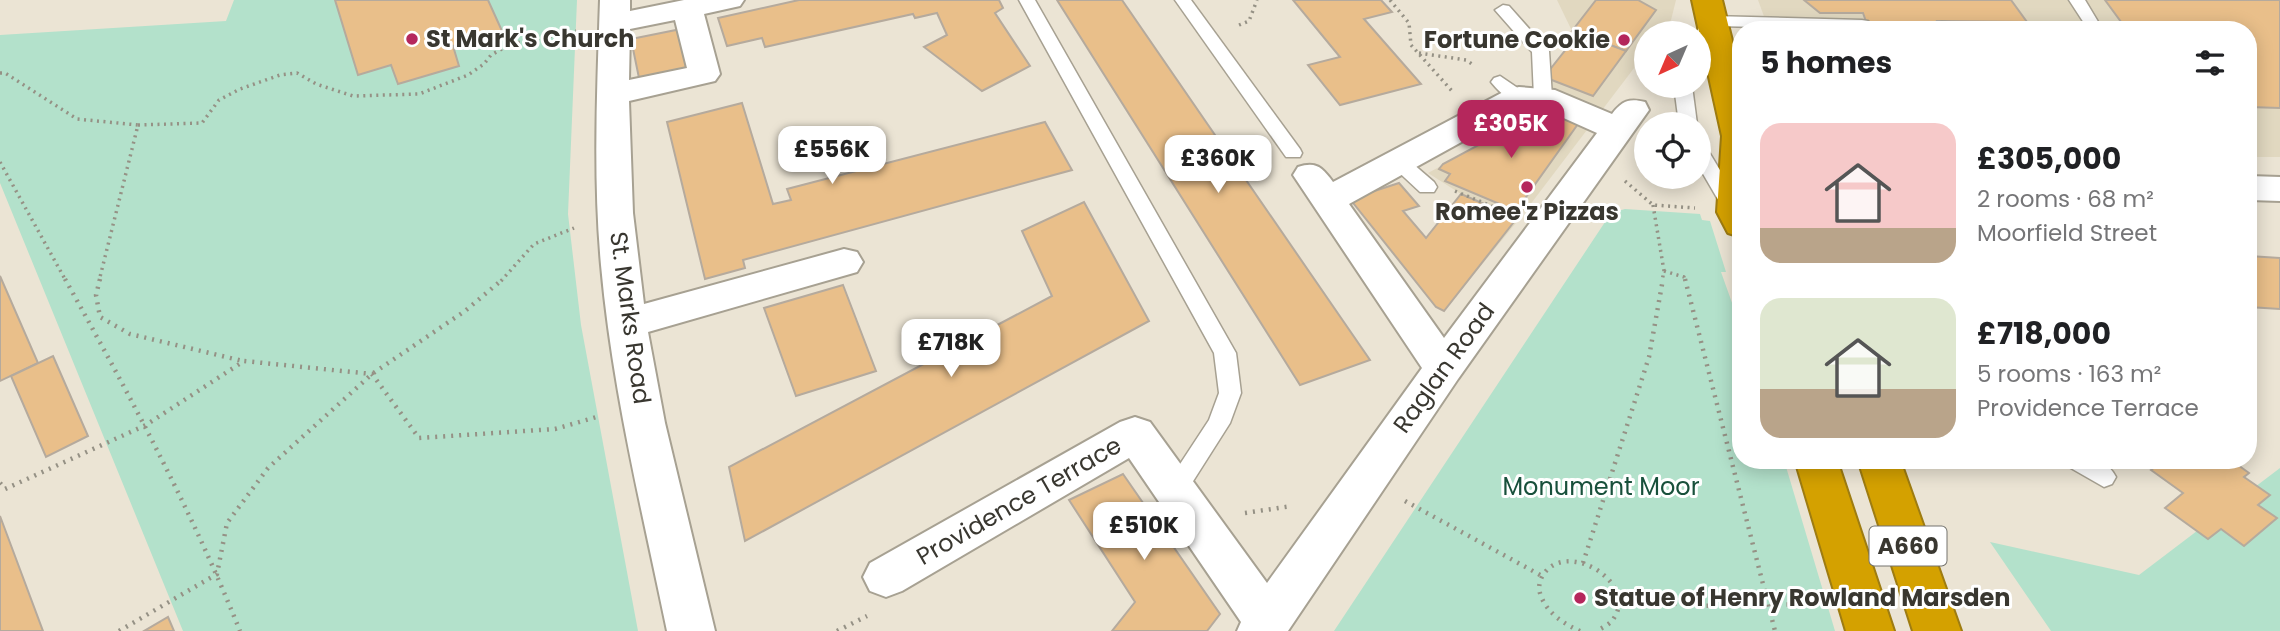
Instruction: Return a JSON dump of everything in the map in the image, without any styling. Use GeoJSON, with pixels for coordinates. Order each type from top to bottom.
{"type":"FeatureCollection","features":[{"type":"Feature","properties":{"kind":"highway"},"geometry":{"type":"LineString","coordinates":[[1712,44],[1732,108]]}},
{"type":"Feature","properties":{"kind":"highway"},"geometry":{"type":"LineString","coordinates":[[1726,215],[1732,184]]}},
{"type":"Feature","properties":{"kind":"highway","name":"A660"},"geometry":{"type":"LineString","coordinates":[[1819,469],[1866,617]]}},
{"type":"Feature","properties":{"kind":"highway","name":"A660"},"geometry":{"type":"LineString","coordinates":[[1882,469],[1937,631]]}},
{"type":"Feature","properties":{"kind":"street"},"geometry":{"type":"LineString","coordinates":[[615,12],[688,9],[730,0]]}},
{"type":"Feature","properties":{"kind":"street"},"geometry":{"type":"LineString","coordinates":[[614,94],[704,75],[688,9]]}},
{"type":"Feature","properties":{"kind":"street","name":"St. Marks Road"},"geometry":{"type":"LineString","coordinates":[[615,12],[615,212],[627,323],[641,404],[691,631]]}},
{"type":"Feature","properties":{"kind":"street"},"geometry":{"type":"LineString","coordinates":[[1444,368],[1310,176],[1398,161],[1521,92]]}},
{"type":"Feature","properties":{"kind":"street","name":"Raglan Road"},"geometry":{"type":"LineString","coordinates":[[1264,626],[1444,368],[1626,120],[1521,92]]}},
{"type":"Feature","properties":{"kind":"street"},"geometry":{"type":"LineString","coordinates":[[2257,188],[2280,189]]}},
{"type":"Feature","properties":{"kind":"street"},"geometry":{"type":"LineString","coordinates":[[627,323],[845,262]]}},
{"type":"Feature","properties":{"kind":"street","name":"Providence Terrace"},"geometry":{"type":"LineString","coordinates":[[886,577],[1135,435],[1264,626]]}},
{"type":"Feature","properties":{"kind":"lane"},"geometry":{"type":"LineString","coordinates":[[1027,0],[1225,354],[1230,393],[1185,506]]}},
{"type":"Feature","properties":{"kind":"lane"},"geometry":{"type":"LineString","coordinates":[[1184,0],[1310,176]]}},
{"type":"Feature","properties":{"kind":"lane"},"geometry":{"type":"LineString","coordinates":[[2077,0],[2091,21]]}},
{"type":"Feature","properties":{"kind":"lane"},"geometry":{"type":"LineString","coordinates":[[1503,10],[1540,51],[1521,92]]}},
{"type":"Feature","properties":{"kind":"lane"},"geometry":{"type":"LineString","coordinates":[[1712,21],[1732,22]]}},
{"type":"Feature","properties":{"kind":"lane"},"geometry":{"type":"LineString","coordinates":[[1398,161],[1427,187]]}},
{"type":"Feature","properties":{"kind":"lane"},"geometry":{"type":"LineString","coordinates":[[1711,179],[1726,215]]}},
{"type":"Feature","properties":{"kind":"lane"},"geometry":{"type":"LineString","coordinates":[[2091,469],[2104,477]]}},
{"type":"Feature","properties":{"kind":"path"},"geometry":{"type":"LineString","coordinates":[[1390,0],[1409,23],[1411,46],[1476,118]]}},
{"type":"Feature","properties":{"kind":"path"},"geometry":{"type":"LineString","coordinates":[[0,73],[5,73],[77,119],[138,125],[202,123],[219,100],[240,89],[280,75],[297,73],[316,84],[353,96],[419,94],[468,75],[484,64],[491,55],[511,44],[615,12]]}},
{"type":"Feature","properties":{"kind":"path"},"geometry":{"type":"LineString","coordinates":[[1419,53],[1466,60],[1521,92]]}},
{"type":"Feature","properties":{"kind":"path"},"geometry":{"type":"LineString","coordinates":[[138,125],[96,295],[100,317],[130,334],[244,361],[372,374],[419,438],[555,429],[641,404]]}},
{"type":"Feature","properties":{"kind":"path"},"geometry":{"type":"LineString","coordinates":[[0,162],[146,425],[217,574],[240,631]]}},
{"type":"Feature","properties":{"kind":"path"},"geometry":{"type":"LineString","coordinates":[[1427,187],[1462,192],[1545,228]]}},
{"type":"Feature","properties":{"kind":"path"},"geometry":{"type":"LineString","coordinates":[[1583,563],[1649,357],[1664,271],[1653,205],[1726,215]]}},
{"type":"Feature","properties":{"kind":"path"},"geometry":{"type":"LineString","coordinates":[[119,631],[217,574],[228,523],[268,468],[372,374],[465,311],[507,276],[534,244],[615,212]]}},
{"type":"Feature","properties":{"kind":"path"},"geometry":{"type":"LineString","coordinates":[[1664,271],[1684,277],[1732,459]]}},
{"type":"Feature","properties":{"kind":"path"},"geometry":{"type":"LineString","coordinates":[[0,482],[5,489],[146,425],[244,361]]}},
{"type":"Feature","properties":{"kind":"path"},"geometry":{"type":"LineString","coordinates":[[1735,469],[1775,631]]}},
{"type":"Feature","properties":{"kind":"path"},"geometry":{"type":"LineString","coordinates":[[1185,506],[1353,496]]}},
{"type":"Feature","properties":{"kind":"path"},"geometry":{"type":"LineString","coordinates":[[1449,524],[1542,576]]}},
{"type":"Feature","properties":{"kind":"path"},"geometry":{"type":"LineString","coordinates":[[1580,631],[1568,629],[1547,610],[1541,598],[1539,587],[1542,576],[1559,563],[1583,563],[1606,576],[1619,597],[1620,609],[1616,619],[1597,631]]}},
{"type":"Feature","properties":{"kind":"path"},"geometry":{"type":"LineString","coordinates":[[1619,597],[1697,606],[1769,605],[1866,617]]}},
{"type":"Feature","properties":{"kind":"shaded area"},"geometry":{"type":"Polygon","coordinates":[[[1557,0],[1676,0],[1670,21],[1634,21],[1634,68],[1520,218],[1444,311],[1436,307],[1404,266],[1461,194],[1428,173],[1544,110],[1544,77],[1578,33],[1572,31],[1557,0]]]}},
{"type":"Feature","properties":{"kind":"shaded area"},"geometry":{"type":"Polygon","coordinates":[[[1758,0],[2280,0],[2280,157],[2257,157],[2257,21],[1766,21],[1758,0]]]}},
{"type":"Feature","properties":{"kind":"green space"},"geometry":{"type":"Polygon","coordinates":[[[234,0],[577,0],[568,214],[581,325],[638,631],[183,631],[0,183],[0,35],[226,21],[234,0]]]}},
{"type":"Feature","properties":{"kind":"green space","name":"Monument Moor"},"geometry":{"type":"Polygon","coordinates":[[[1625,209],[1700,214],[1702,220],[1710,221],[1726,272],[1721,272],[1732,303],[1732,469],[1787,469],[1835,631],[1334,631],[1611,213],[1625,209]]]}},
{"type":"Feature","properties":{"kind":"green space"},"geometry":{"type":"Polygon","coordinates":[[[2280,468],[2280,631],[2051,631],[1990,542],[2139,575],[2280,468]]]}},
{"type":"Feature","properties":{"kind":"building","name":"St Mark's Church"},"geometry":{"type":"Polygon","coordinates":[[[335,0],[488,0],[502,31],[453,46],[459,66],[398,84],[391,65],[358,75],[335,0]]]}},
{"type":"Feature","properties":{"kind":"building"},"geometry":{"type":"Polygon","coordinates":[[[799,0],[999,0],[1003,8],[995,13],[1030,66],[982,91],[924,47],[947,35],[937,13],[915,18],[913,14],[765,47],[762,38],[727,46],[718,18],[799,0]]]}},
{"type":"Feature","properties":{"kind":"building"},"geometry":{"type":"Polygon","coordinates":[[[1057,0],[1122,0],[1370,360],[1300,385],[1057,0]]]}},
{"type":"Feature","properties":{"kind":"building"},"geometry":{"type":"Polygon","coordinates":[[[1293,0],[1381,0],[1392,12],[1364,19],[1421,84],[1340,105],[1308,65],[1340,57],[1293,0]]]}},
{"type":"Feature","properties":{"kind":"building"},"geometry":{"type":"Polygon","coordinates":[[[1596,0],[1638,0],[1656,10],[1648,21],[1634,21],[1634,40],[1626,51],[1572,31],[1596,0]]]}},
{"type":"Feature","properties":{"kind":"building"},"geometry":{"type":"Polygon","coordinates":[[[1804,0],[2011,0],[2026,21],[1866,21],[1863,13],[1820,13],[1804,0]]]}},
{"type":"Feature","properties":{"kind":"building"},"geometry":{"type":"Polygon","coordinates":[[[2105,0],[2280,0],[2280,108],[2257,107],[2257,21],[2120,21],[2105,0]]]}},
{"type":"Feature","properties":{"kind":"building"},"geometry":{"type":"Polygon","coordinates":[[[681,29],[690,67],[639,78],[631,39],[681,29]]]}},
{"type":"Feature","properties":{"kind":"building"},"geometry":{"type":"Polygon","coordinates":[[[1579,33],[1626,51],[1593,96],[1544,77],[1579,33]]]}},
{"type":"Feature","properties":{"kind":"building"},"geometry":{"type":"Polygon","coordinates":[[[742,103],[773,204],[791,200],[787,189],[1045,122],[1072,170],[743,260],[745,268],[705,279],[667,122],[742,103]]]}},
{"type":"Feature","properties":{"kind":"building"},"geometry":{"type":"Polygon","coordinates":[[[1544,110],[1578,124],[1516,211],[1445,181],[1450,174],[1439,169],[1443,164],[1544,110]]]}},
{"type":"Feature","properties":{"kind":"building"},"geometry":{"type":"Polygon","coordinates":[[[1399,183],[1419,206],[1403,211],[1426,238],[1461,194],[1517,218],[1444,311],[1436,307],[1350,199],[1399,183]]]}},
{"type":"Feature","properties":{"kind":"building"},"geometry":{"type":"Polygon","coordinates":[[[1084,202],[1149,321],[745,541],[729,467],[1052,296],[1022,231],[1084,202]]]}},
{"type":"Feature","properties":{"kind":"building"},"geometry":{"type":"Polygon","coordinates":[[[2257,257],[2280,258],[2280,309],[2257,308],[2257,257]]]}},
{"type":"Feature","properties":{"kind":"building"},"geometry":{"type":"Polygon","coordinates":[[[0,276],[38,363],[0,381],[0,276]]]}},
{"type":"Feature","properties":{"kind":"building"},"geometry":{"type":"Polygon","coordinates":[[[843,285],[876,371],[796,396],[764,308],[843,285]]]}},
{"type":"Feature","properties":{"kind":"building"},"geometry":{"type":"Polygon","coordinates":[[[53,356],[88,436],[46,457],[11,376],[53,356]]]}},
{"type":"Feature","properties":{"kind":"building"},"geometry":{"type":"Polygon","coordinates":[[[2243,469],[2249,473],[2244,477],[2270,495],[2258,505],[2277,518],[2244,546],[2221,529],[2208,539],[2165,508],[2183,493],[2151,470],[2243,469]]]}},
{"type":"Feature","properties":{"kind":"building"},"geometry":{"type":"Polygon","coordinates":[[[1123,474],[1220,614],[1207,631],[1112,631],[1135,602],[1069,500],[1123,474]]]}},
{"type":"Feature","properties":{"kind":"building"},"geometry":{"type":"Polygon","coordinates":[[[0,516],[43,631],[0,631],[0,516]]]}},
{"type":"Feature","properties":{"kind":"building"},"geometry":{"type":"Polygon","coordinates":[[[168,617],[174,631],[144,631],[168,617]]]}},
{"type":"Feature","properties":{"kind":"place","name":"St Mark's Church"},"geometry":{"type":"Point","coordinates":[412,39]}},
{"type":"Feature","properties":{"kind":"place","name":"Fortune Cookie"},"geometry":{"type":"Point","coordinates":[1624,40]}},
{"type":"Feature","properties":{"kind":"place","name":"Romee'z Pizzas"},"geometry":{"type":"Point","coordinates":[1527,187]}},
{"type":"Feature","properties":{"kind":"place","name":"Statue of Henry Rowland Marsden"},"geometry":{"type":"Point","coordinates":[1580,598]}}]}
